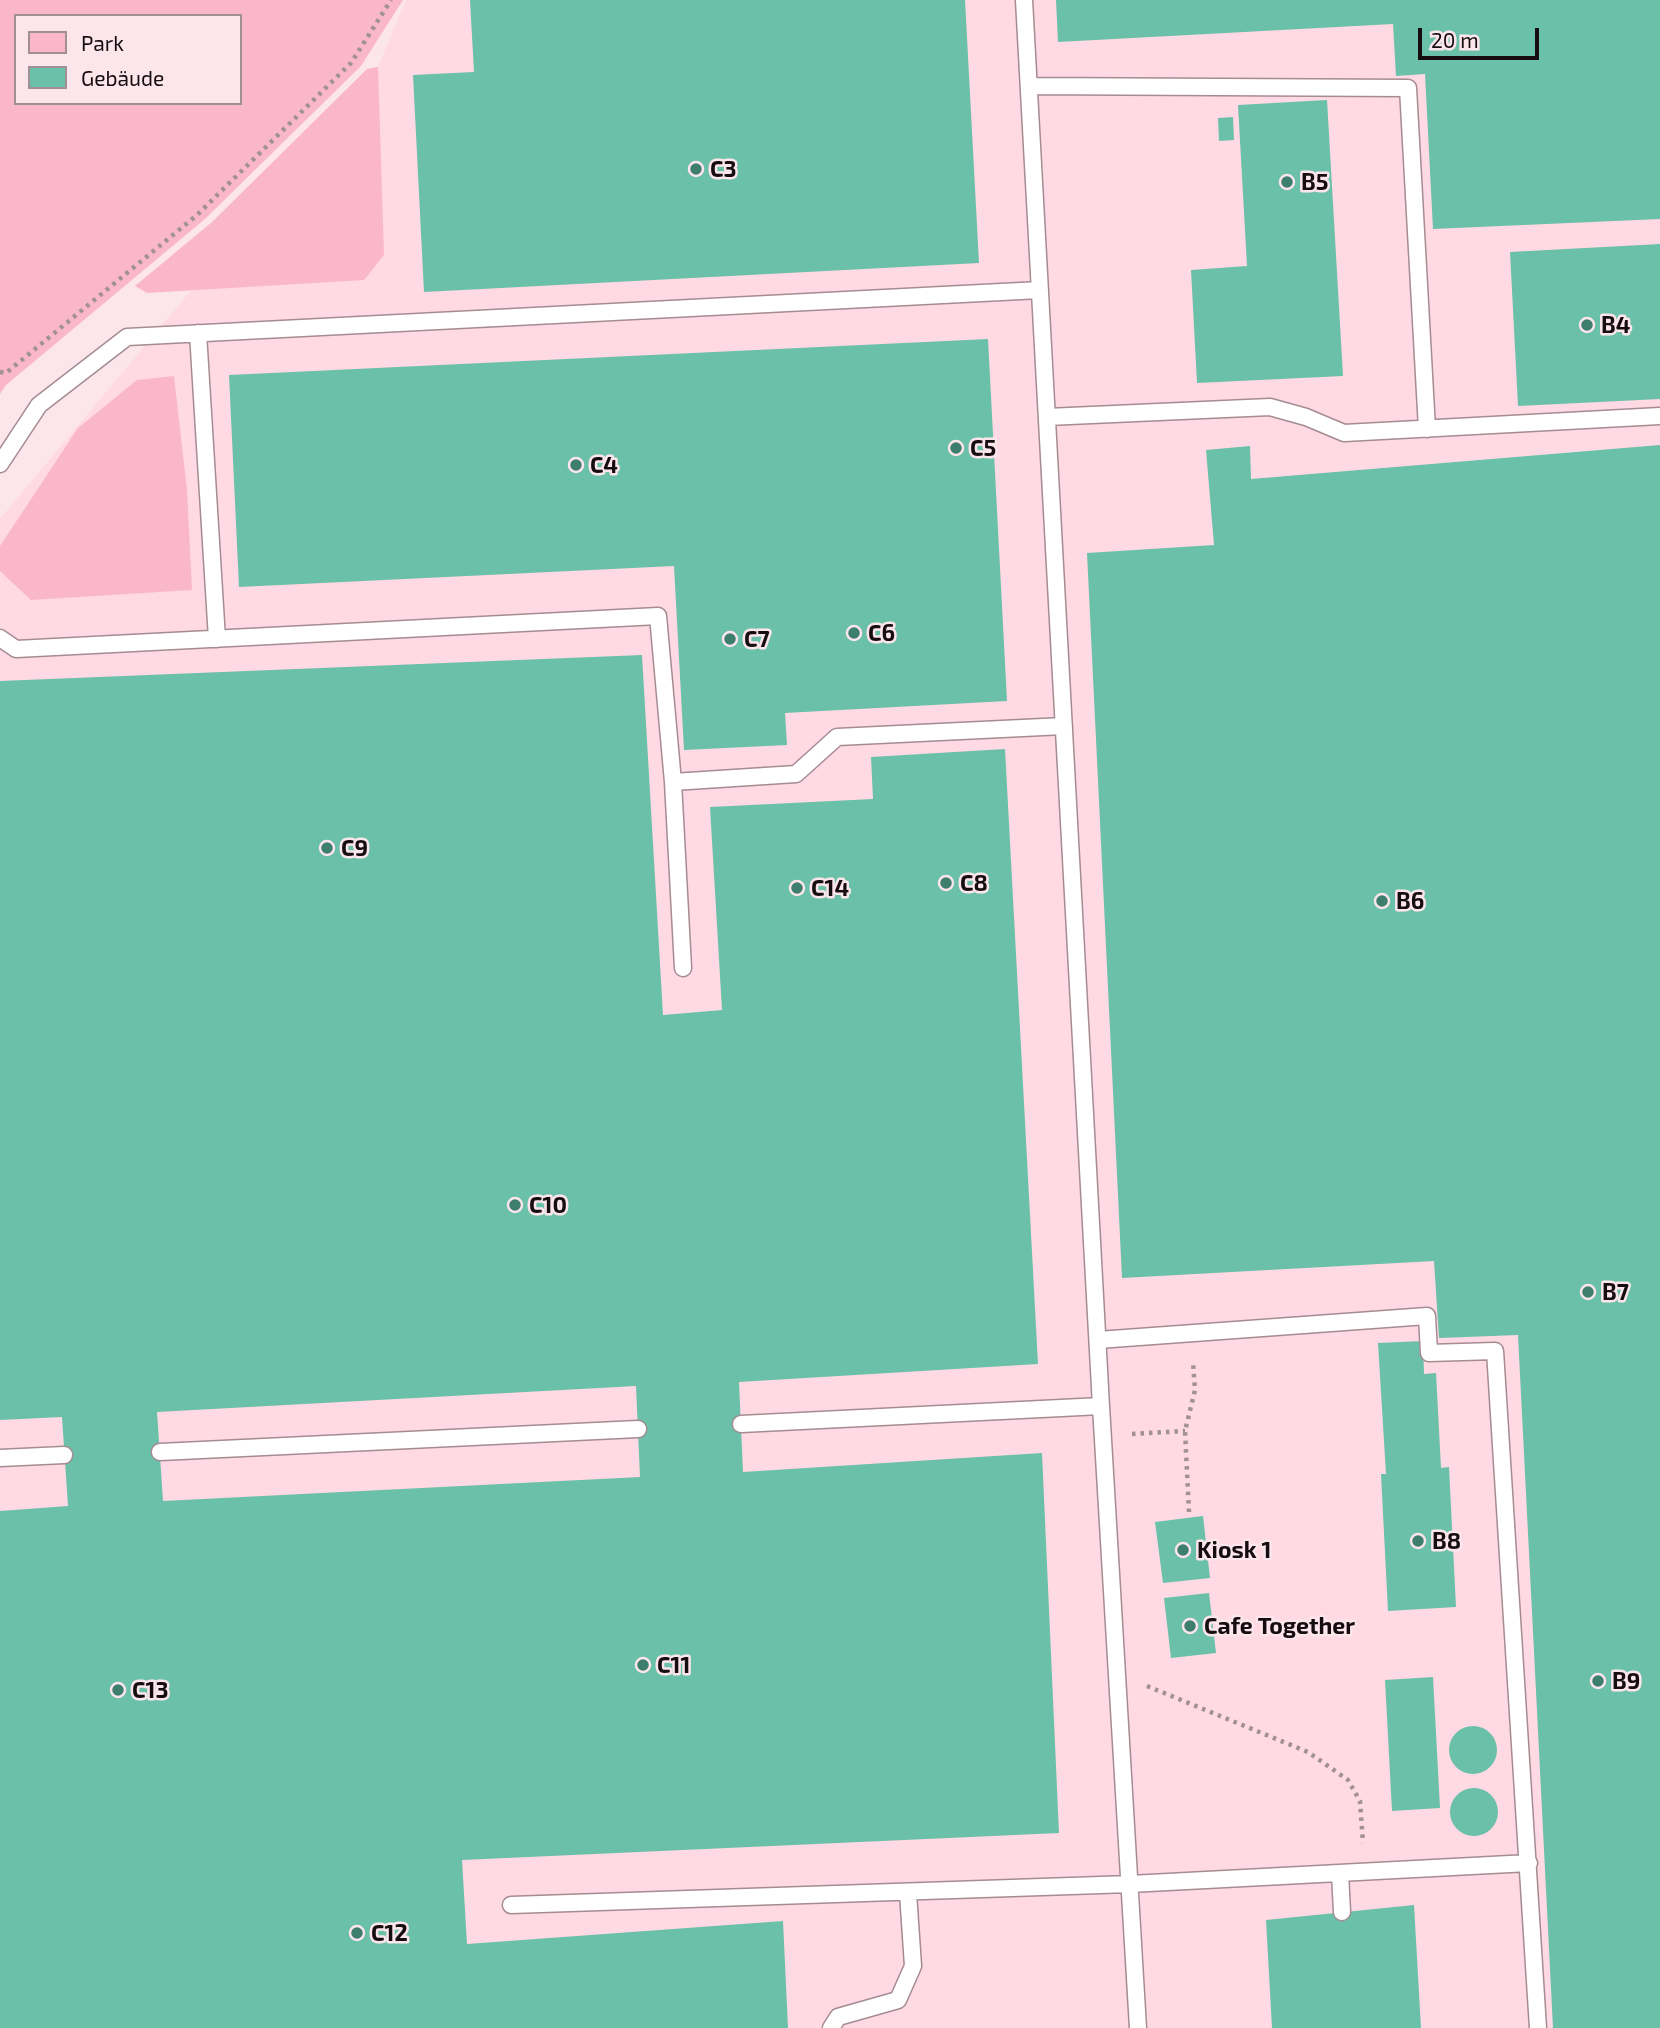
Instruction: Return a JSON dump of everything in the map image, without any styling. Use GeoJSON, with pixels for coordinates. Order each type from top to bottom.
{"type":"FeatureCollection","features":[{"type":"Feature","properties":{"kind":"lane"},"geometry":{"type":"LineString","coordinates":[[1024,0],[1138,2028]]}},
{"type":"Feature","properties":{"kind":"lane"},"geometry":{"type":"LineString","coordinates":[[1029,86],[1408,88],[1427,429]]}},
{"type":"Feature","properties":{"kind":"lane"},"geometry":{"type":"LineString","coordinates":[[0,464],[39,405],[127,337],[1040,290]]}},
{"type":"Feature","properties":{"kind":"lane"},"geometry":{"type":"LineString","coordinates":[[198,333],[217,639]]}},
{"type":"Feature","properties":{"kind":"lane"},"geometry":{"type":"LineString","coordinates":[[1047,417],[1270,407],[1307,417],[1344,433],[1660,416]]}},
{"type":"Feature","properties":{"kind":"lane"},"geometry":{"type":"LineString","coordinates":[[0,638],[16,649],[658,616],[673,782],[683,968]]}},
{"type":"Feature","properties":{"kind":"lane"},"geometry":{"type":"LineString","coordinates":[[673,782],[796,774],[836,737],[1064,726]]}},
{"type":"Feature","properties":{"kind":"lane"},"geometry":{"type":"LineString","coordinates":[[1098,1340],[1427,1316],[1429,1353],[1495,1351],[1538,2028]]}},
{"type":"Feature","properties":{"kind":"lane"},"geometry":{"type":"LineString","coordinates":[[741,1424],[1101,1406]]}},
{"type":"Feature","properties":{"kind":"lane"},"geometry":{"type":"LineString","coordinates":[[160,1452],[638,1429]]}},
{"type":"Feature","properties":{"kind":"lane"},"geometry":{"type":"LineString","coordinates":[[0,1458],[64,1455]]}},
{"type":"Feature","properties":{"kind":"lane"},"geometry":{"type":"LineString","coordinates":[[511,1905],[1130,1884],[1529,1863]]}},
{"type":"Feature","properties":{"kind":"lane"},"geometry":{"type":"LineString","coordinates":[[1340,1873],[1342,1912]]}},
{"type":"Feature","properties":{"kind":"lane"},"geometry":{"type":"LineString","coordinates":[[831,2028],[838,2017],[898,2000],[913,1966],[908,1893]]}},
{"type":"Feature","properties":{"kind":"path"},"geometry":{"type":"LineString","coordinates":[[0,372],[5,373],[197,215],[351,63],[391,0]]}},
{"type":"Feature","properties":{"kind":"path"},"geometry":{"type":"LineString","coordinates":[[1189,1512],[1185,1431],[1195,1390],[1192,1333]]}},
{"type":"Feature","properties":{"kind":"path"},"geometry":{"type":"LineString","coordinates":[[1103,1436],[1185,1431]]}},
{"type":"Feature","properties":{"kind":"path"},"geometry":{"type":"LineString","coordinates":[[1117,1673],[1308,1752],[1348,1780],[1360,1801],[1365,1871]]}},
{"type":"Feature","properties":{"kind":"shaded area"},"geometry":{"type":"Polygon","coordinates":[[[406,0],[1660,0],[1660,2028],[0,2028],[0,519],[378,67],[406,0]]]}},
{"type":"Feature","properties":{"kind":"green space"},"geometry":{"type":"Polygon","coordinates":[[[0,0],[403,0],[361,66],[205,219],[6,385],[0,394],[0,0]]]}},
{"type":"Feature","properties":{"kind":"green space"},"geometry":{"type":"Polygon","coordinates":[[[378,67],[384,255],[364,280],[147,293],[135,286],[212,222],[367,69],[378,67]]]}},
{"type":"Feature","properties":{"kind":"green space"},"geometry":{"type":"Polygon","coordinates":[[[174,376],[187,490],[192,590],[31,600],[0,571],[0,546],[78,428],[137,380],[174,376]]]}},
{"type":"Feature","properties":{"kind":"building","name":"C3"},"geometry":{"type":"Polygon","coordinates":[[[470,0],[965,0],[979,263],[424,292],[413,75],[474,72],[470,0]]]}},
{"type":"Feature","properties":{"kind":"building"},"geometry":{"type":"Polygon","coordinates":[[[1056,0],[1660,0],[1660,219],[1433,229],[1425,74],[1396,76],[1393,24],[1058,42],[1056,0]]]}},
{"type":"Feature","properties":{"kind":"building"},"geometry":{"type":"Polygon","coordinates":[[[1327,100],[1343,376],[1197,383],[1191,270],[1247,266],[1238,105],[1327,100]]]}},
{"type":"Feature","properties":{"kind":"building"},"geometry":{"type":"Polygon","coordinates":[[[1233,117],[1234,140],[1219,141],[1218,118],[1233,117]]]}},
{"type":"Feature","properties":{"kind":"building","name":"B4"},"geometry":{"type":"Polygon","coordinates":[[[1660,244],[1660,399],[1518,406],[1510,252],[1660,244]]]}},
{"type":"Feature","properties":{"kind":"building","name":"C4"},"geometry":{"type":"Polygon","coordinates":[[[988,339],[1007,701],[785,713],[787,745],[684,750],[674,566],[239,587],[229,375],[988,339]]]}},
{"type":"Feature","properties":{"kind":"building","name":"B6"},"geometry":{"type":"Polygon","coordinates":[[[1660,445],[1660,2028],[1553,2028],[1518,1335],[1439,1338],[1434,1261],[1122,1278],[1087,553],[1214,545],[1206,450],[1250,446],[1251,479],[1660,445]]]}},
{"type":"Feature","properties":{"kind":"building"},"geometry":{"type":"Polygon","coordinates":[[[642,655],[663,1015],[722,1010],[710,807],[873,799],[871,757],[1005,749],[1038,1364],[739,1382],[743,1472],[1042,1453],[1059,1833],[462,1860],[467,1944],[783,1921],[788,2028],[0,2028],[0,1511],[68,1506],[62,1417],[0,1420],[0,681],[642,655]],[[636,1386],[157,1412],[163,1501],[640,1477],[636,1386]]]}},
{"type":"Feature","properties":{"kind":"building","name":"B8"},"geometry":{"type":"Polygon","coordinates":[[[1423,1341],[1424,1374],[1436,1373],[1441,1468],[1449,1467],[1456,1607],[1388,1611],[1381,1474],[1386,1474],[1378,1343],[1423,1341]]]}},
{"type":"Feature","properties":{"kind":"building","name":"Kiosk 1"},"geometry":{"type":"Polygon","coordinates":[[[1203,1516],[1210,1578],[1163,1583],[1155,1522],[1203,1516]]]}},
{"type":"Feature","properties":{"kind":"building","name":"Cafe Together"},"geometry":{"type":"Polygon","coordinates":[[[1209,1593],[1216,1653],[1171,1658],[1164,1598],[1209,1593]]]}},
{"type":"Feature","properties":{"kind":"building"},"geometry":{"type":"Polygon","coordinates":[[[1433,1677],[1440,1808],[1392,1811],[1385,1680],[1433,1677]]]}},
{"type":"Feature","properties":{"kind":"building"},"geometry":{"type":"Polygon","coordinates":[[[1473,1726],[1490,1733],[1497,1750],[1490,1767],[1473,1774],[1456,1767],[1449,1750],[1456,1733],[1473,1726]]]}},
{"type":"Feature","properties":{"kind":"building"},"geometry":{"type":"Polygon","coordinates":[[[1474,1788],[1491,1795],[1498,1812],[1491,1829],[1474,1836],[1457,1829],[1450,1812],[1457,1795],[1474,1788]]]}},
{"type":"Feature","properties":{"kind":"building"},"geometry":{"type":"Polygon","coordinates":[[[1414,1905],[1421,2028],[1272,2028],[1266,1920],[1414,1905]]]}},
{"type":"Feature","properties":{"kind":"place","name":"C3"},"geometry":{"type":"Point","coordinates":[696,169]}},
{"type":"Feature","properties":{"kind":"place","name":"B5"},"geometry":{"type":"Point","coordinates":[1287,182]}},
{"type":"Feature","properties":{"kind":"place","name":"B4"},"geometry":{"type":"Point","coordinates":[1587,325]}},
{"type":"Feature","properties":{"kind":"place","name":"C5"},"geometry":{"type":"Point","coordinates":[956,448]}},
{"type":"Feature","properties":{"kind":"place","name":"C4"},"geometry":{"type":"Point","coordinates":[576,465]}},
{"type":"Feature","properties":{"kind":"place","name":"C6"},"geometry":{"type":"Point","coordinates":[854,633]}},
{"type":"Feature","properties":{"kind":"place","name":"C7"},"geometry":{"type":"Point","coordinates":[730,639]}},
{"type":"Feature","properties":{"kind":"place","name":"C9"},"geometry":{"type":"Point","coordinates":[327,848]}},
{"type":"Feature","properties":{"kind":"place","name":"C8"},"geometry":{"type":"Point","coordinates":[946,883]}},
{"type":"Feature","properties":{"kind":"place","name":"C14"},"geometry":{"type":"Point","coordinates":[797,888]}},
{"type":"Feature","properties":{"kind":"place","name":"B6"},"geometry":{"type":"Point","coordinates":[1382,901]}},
{"type":"Feature","properties":{"kind":"place","name":"C10"},"geometry":{"type":"Point","coordinates":[515,1205]}},
{"type":"Feature","properties":{"kind":"place","name":"B7"},"geometry":{"type":"Point","coordinates":[1588,1292]}},
{"type":"Feature","properties":{"kind":"place","name":"B8"},"geometry":{"type":"Point","coordinates":[1418,1541]}},
{"type":"Feature","properties":{"kind":"place","name":"Kiosk 1"},"geometry":{"type":"Point","coordinates":[1183,1550]}},
{"type":"Feature","properties":{"kind":"place","name":"Cafe Together"},"geometry":{"type":"Point","coordinates":[1190,1626]}},
{"type":"Feature","properties":{"kind":"place","name":"C11"},"geometry":{"type":"Point","coordinates":[643,1665]}},
{"type":"Feature","properties":{"kind":"place","name":"B9"},"geometry":{"type":"Point","coordinates":[1598,1681]}},
{"type":"Feature","properties":{"kind":"place","name":"C13"},"geometry":{"type":"Point","coordinates":[118,1690]}},
{"type":"Feature","properties":{"kind":"place","name":"C12"},"geometry":{"type":"Point","coordinates":[357,1933]}}]}
